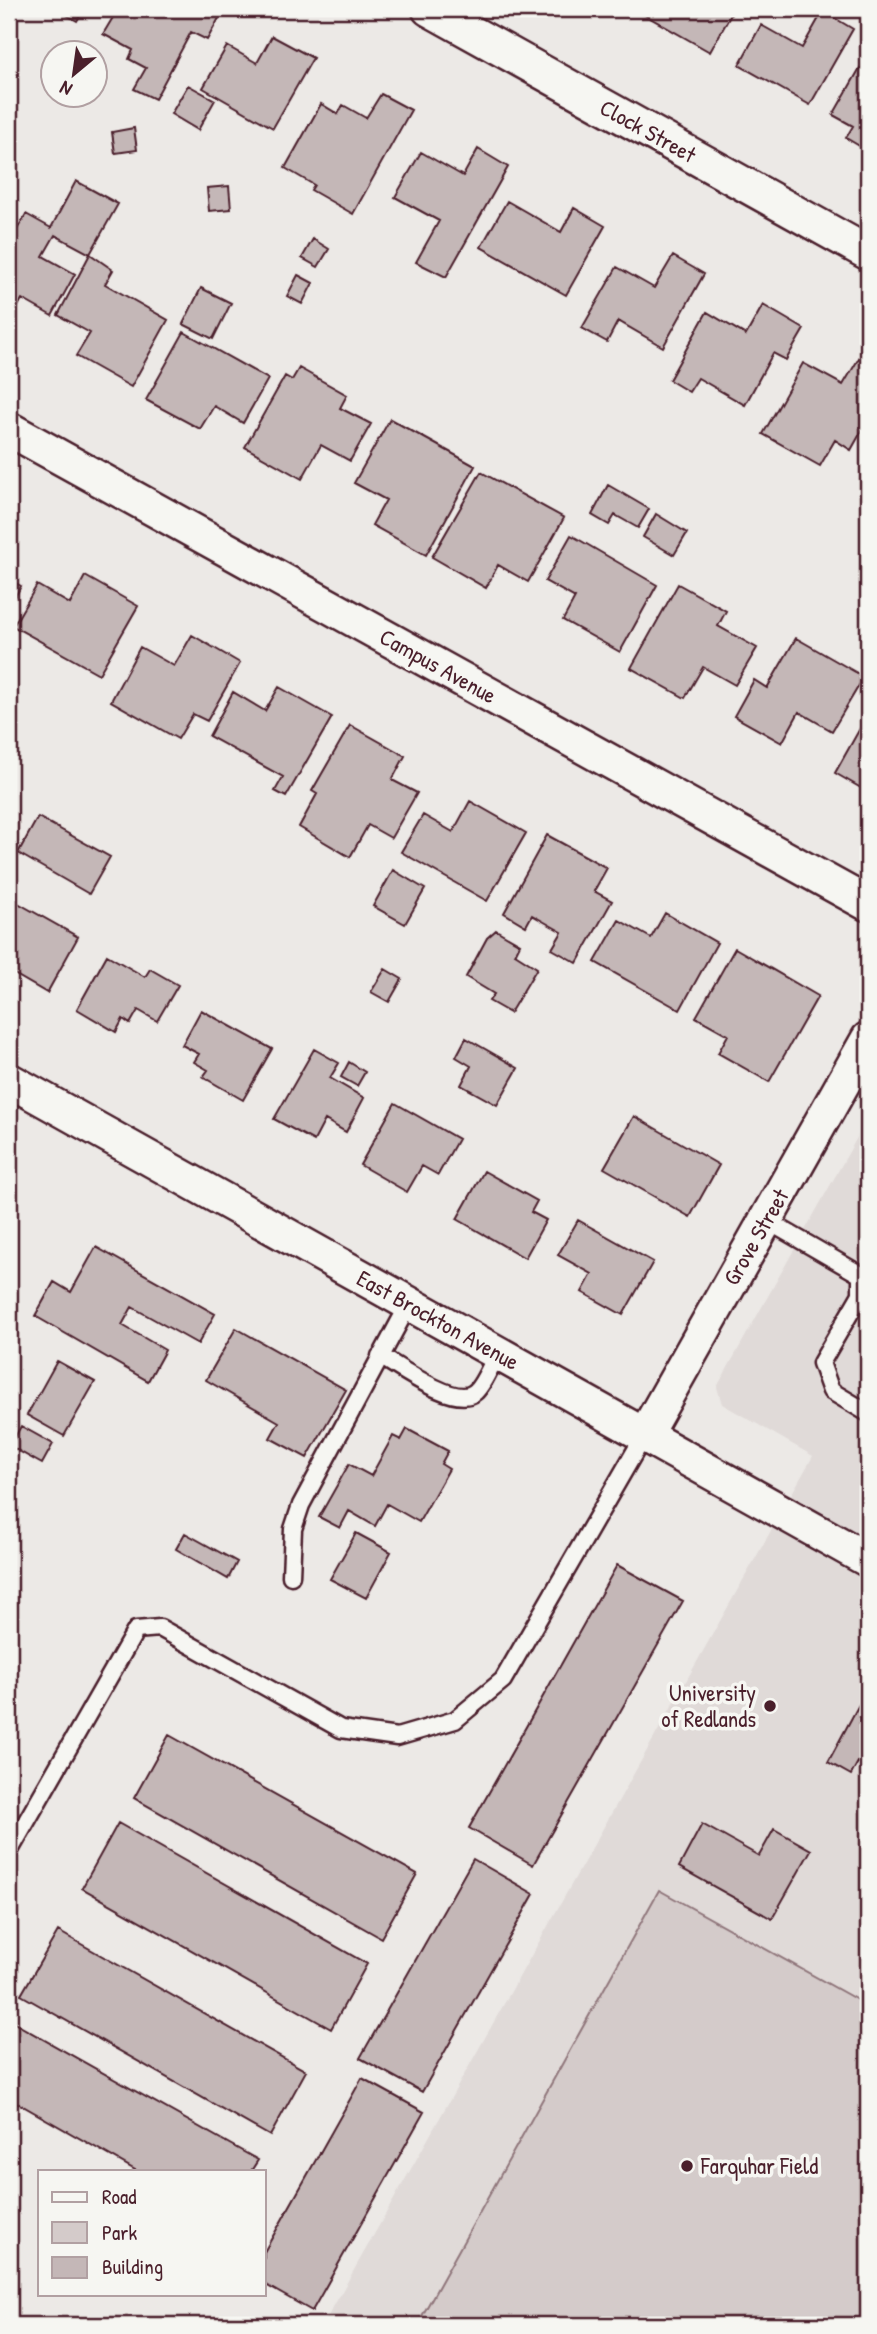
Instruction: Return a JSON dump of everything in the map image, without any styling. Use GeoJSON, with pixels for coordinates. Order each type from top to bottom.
{"type":"FeatureCollection","features":[{"type":"Feature","properties":{"kind":"street","name":"Clock Street"},"geometry":{"type":"LineString","coordinates":[[429,9],[868,253]]}},
{"type":"Feature","properties":{"kind":"street","name":"Campus Avenue"},"geometry":{"type":"LineString","coordinates":[[9,429],[868,904]]}},
{"type":"Feature","properties":{"kind":"street","name":"Grove Street"},"geometry":{"type":"LineString","coordinates":[[644,1436],[868,1039]]}},
{"type":"Feature","properties":{"kind":"street","name":"East Brockton Avenue"},"geometry":{"type":"LineString","coordinates":[[9,1080],[868,1560]]}},
{"type":"Feature","properties":{"kind":"lane"},"geometry":{"type":"LineString","coordinates":[[766,1220],[861,1275],[861,1294],[821,1363],[831,1391],[868,1413]]}},
{"type":"Feature","properties":{"kind":"lane"},"geometry":{"type":"LineString","coordinates":[[291,1576],[293,1529],[301,1506],[409,1304]]}},
{"type":"Feature","properties":{"kind":"lane"},"geometry":{"type":"LineString","coordinates":[[380,1356],[446,1394],[465,1396],[475,1392],[498,1354]]}},
{"type":"Feature","properties":{"kind":"lane"},"geometry":{"type":"LineString","coordinates":[[9,1852],[136,1630],[160,1628],[341,1729],[397,1737],[455,1720],[503,1680],[644,1436]]}},
{"type":"Feature","properties":{"kind":"shaded area","name":"University of Redlands"},"geometry":{"type":"Polygon","coordinates":[[[868,1118],[868,2325],[323,2325],[813,1456],[722,1404],[717,1387],[868,1118]]]}},
{"type":"Feature","properties":{"kind":"green space","name":"Farquhar Field"},"geometry":{"type":"Polygon","coordinates":[[[659,1890],[868,2006],[868,2325],[417,2325],[659,1890]]]}},
{"type":"Feature","properties":{"kind":"building"},"geometry":{"type":"Polygon","coordinates":[[[56,9],[84,9],[77,21],[56,9]]]}},
{"type":"Feature","properties":{"kind":"building"},"geometry":{"type":"Polygon","coordinates":[[[118,9],[156,9],[167,15],[170,9],[224,9],[207,40],[191,32],[155,99],[134,89],[146,68],[129,59],[133,50],[103,34],[118,9]]]}},
{"type":"Feature","properties":{"kind":"building"},"geometry":{"type":"Polygon","coordinates":[[[648,9],[734,9],[710,52],[645,15],[648,9]]]}},
{"type":"Feature","properties":{"kind":"building"},"geometry":{"type":"Polygon","coordinates":[[[823,11],[853,29],[810,105],[739,65],[761,25],[802,48],[823,11]]]}},
{"type":"Feature","properties":{"kind":"building"},"geometry":{"type":"Polygon","coordinates":[[[272,36],[313,58],[273,128],[203,88],[227,46],[257,63],[272,36]]]}},
{"type":"Feature","properties":{"kind":"building"},"geometry":{"type":"Polygon","coordinates":[[[860,68],[868,73],[868,151],[846,138],[853,126],[833,115],[860,68]]]}},
{"type":"Feature","properties":{"kind":"building"},"geometry":{"type":"Polygon","coordinates":[[[188,85],[215,100],[198,130],[171,114],[188,85]]]}},
{"type":"Feature","properties":{"kind":"building"},"geometry":{"type":"Polygon","coordinates":[[[381,94],[411,110],[353,214],[311,190],[314,185],[285,168],[321,104],[338,114],[343,105],[366,118],[381,94]]]}},
{"type":"Feature","properties":{"kind":"building"},"geometry":{"type":"Polygon","coordinates":[[[134,128],[137,150],[115,153],[112,132],[134,128]]]}},
{"type":"Feature","properties":{"kind":"building"},"geometry":{"type":"Polygon","coordinates":[[[478,149],[508,167],[446,277],[416,262],[439,221],[395,197],[421,152],[463,176],[478,149]]]}},
{"type":"Feature","properties":{"kind":"building"},"geometry":{"type":"Polygon","coordinates":[[[76,181],[118,204],[90,254],[55,235],[43,256],[75,274],[52,316],[22,299],[9,323],[9,236],[12,238],[26,214],[51,228],[76,181]]]}},
{"type":"Feature","properties":{"kind":"building"},"geometry":{"type":"Polygon","coordinates":[[[229,186],[231,209],[209,211],[207,188],[229,186]]]}},
{"type":"Feature","properties":{"kind":"building"},"geometry":{"type":"Polygon","coordinates":[[[507,201],[561,232],[574,208],[605,226],[566,295],[481,247],[507,201]]]}},
{"type":"Feature","properties":{"kind":"building"},"geometry":{"type":"Polygon","coordinates":[[[313,239],[329,249],[318,267],[302,258],[313,239]]]}},
{"type":"Feature","properties":{"kind":"building"},"geometry":{"type":"Polygon","coordinates":[[[90,254],[113,270],[105,284],[168,320],[131,387],[76,356],[90,333],[58,315],[90,254]]]}},
{"type":"Feature","properties":{"kind":"building"},"geometry":{"type":"Polygon","coordinates":[[[673,256],[704,274],[663,347],[618,321],[607,342],[582,328],[617,267],[654,288],[673,256]]]}},
{"type":"Feature","properties":{"kind":"building"},"geometry":{"type":"Polygon","coordinates":[[[298,275],[313,283],[302,304],[287,296],[298,275]]]}},
{"type":"Feature","properties":{"kind":"building"},"geometry":{"type":"Polygon","coordinates":[[[201,288],[231,303],[213,339],[183,324],[201,288]]]}},
{"type":"Feature","properties":{"kind":"building"},"geometry":{"type":"Polygon","coordinates":[[[763,305],[804,329],[786,360],[773,353],[745,405],[698,378],[689,392],[669,380],[707,312],[746,335],[763,305]]]}},
{"type":"Feature","properties":{"kind":"building"},"geometry":{"type":"Polygon","coordinates":[[[184,332],[268,379],[243,423],[214,406],[200,429],[146,400],[184,332]]]}},
{"type":"Feature","properties":{"kind":"building"},"geometry":{"type":"Polygon","coordinates":[[[859,358],[868,363],[868,420],[851,450],[835,440],[820,466],[763,434],[803,363],[843,385],[859,358]]]}},
{"type":"Feature","properties":{"kind":"building"},"geometry":{"type":"Polygon","coordinates":[[[299,368],[347,395],[340,408],[371,424],[350,461],[321,445],[302,479],[245,447],[285,376],[292,380],[299,368]]]}},
{"type":"Feature","properties":{"kind":"building"},"geometry":{"type":"Polygon","coordinates":[[[390,419],[475,466],[426,555],[372,525],[386,500],[354,483],[390,419]]]}},
{"type":"Feature","properties":{"kind":"building"},"geometry":{"type":"Polygon","coordinates":[[[481,472],[564,518],[528,582],[498,565],[486,588],[432,557],[481,472]]]}},
{"type":"Feature","properties":{"kind":"building"},"geometry":{"type":"Polygon","coordinates":[[[608,485],[649,509],[638,528],[615,515],[609,525],[592,515],[608,485]]]}},
{"type":"Feature","properties":{"kind":"building"},"geometry":{"type":"Polygon","coordinates":[[[656,514],[687,533],[674,555],[643,537],[656,514]]]}},
{"type":"Feature","properties":{"kind":"building"},"geometry":{"type":"Polygon","coordinates":[[[571,535],[657,585],[620,652],[563,620],[575,598],[545,581],[571,535]]]}},
{"type":"Feature","properties":{"kind":"building"},"geometry":{"type":"Polygon","coordinates":[[[85,576],[138,606],[99,674],[13,626],[37,585],[70,604],[85,576]]]}},
{"type":"Feature","properties":{"kind":"building"},"geometry":{"type":"Polygon","coordinates":[[[9,579],[21,586],[9,608],[9,579]]]}},
{"type":"Feature","properties":{"kind":"building"},"geometry":{"type":"Polygon","coordinates":[[[678,584],[726,611],[718,626],[757,648],[735,685],[703,667],[685,698],[631,668],[678,584]]]}},
{"type":"Feature","properties":{"kind":"building"},"geometry":{"type":"Polygon","coordinates":[[[192,635],[240,663],[207,721],[193,714],[178,739],[111,701],[140,647],[174,666],[192,635]]]}},
{"type":"Feature","properties":{"kind":"building"},"geometry":{"type":"Polygon","coordinates":[[[796,638],[864,677],[832,731],[799,712],[782,743],[734,716],[754,680],[767,688],[796,638]]]}},
{"type":"Feature","properties":{"kind":"building"},"geometry":{"type":"Polygon","coordinates":[[[279,687],[332,717],[286,797],[275,791],[283,777],[209,736],[233,692],[265,711],[279,687]]]}},
{"type":"Feature","properties":{"kind":"building"},"geometry":{"type":"Polygon","coordinates":[[[868,714],[868,792],[835,773],[868,714]]]}},
{"type":"Feature","properties":{"kind":"building"},"geometry":{"type":"Polygon","coordinates":[[[350,725],[405,756],[392,780],[417,793],[391,838],[368,825],[350,857],[299,827],[317,794],[312,791],[350,725]]]}},
{"type":"Feature","properties":{"kind":"building"},"geometry":{"type":"Polygon","coordinates":[[[470,801],[526,833],[487,901],[401,852],[423,815],[453,832],[470,801]]]}},
{"type":"Feature","properties":{"kind":"building"},"geometry":{"type":"Polygon","coordinates":[[[38,817],[110,857],[89,894],[18,853],[38,817]]]}},
{"type":"Feature","properties":{"kind":"building"},"geometry":{"type":"Polygon","coordinates":[[[547,835],[607,868],[594,891],[612,901],[577,963],[552,949],[562,932],[532,915],[526,926],[504,913],[547,835]]]}},
{"type":"Feature","properties":{"kind":"building"},"geometry":{"type":"Polygon","coordinates":[[[393,870],[425,889],[405,924],[373,906],[393,870]]]}},
{"type":"Feature","properties":{"kind":"building"},"geometry":{"type":"Polygon","coordinates":[[[9,898],[78,937],[47,993],[9,971],[9,898]]]}},
{"type":"Feature","properties":{"kind":"building"},"geometry":{"type":"Polygon","coordinates":[[[665,913],[717,943],[680,1010],[595,962],[619,920],[651,938],[665,913]]]}},
{"type":"Feature","properties":{"kind":"building"},"geometry":{"type":"Polygon","coordinates":[[[496,930],[520,944],[515,954],[537,968],[510,1013],[489,1001],[494,994],[466,977],[487,938],[496,930]]]}},
{"type":"Feature","properties":{"kind":"building"},"geometry":{"type":"Polygon","coordinates":[[[735,948],[818,996],[769,1082],[718,1053],[728,1035],[696,1017],[735,948]]]}},
{"type":"Feature","properties":{"kind":"building"},"geometry":{"type":"Polygon","coordinates":[[[107,955],[145,977],[150,969],[178,985],[157,1021],[138,1010],[130,1024],[123,1019],[116,1032],[77,1009],[107,955]]]}},
{"type":"Feature","properties":{"kind":"building"},"geometry":{"type":"Polygon","coordinates":[[[385,969],[402,979],[389,1002],[371,992],[385,969]]]}},
{"type":"Feature","properties":{"kind":"building"},"geometry":{"type":"Polygon","coordinates":[[[201,1010],[272,1049],[243,1100],[203,1077],[208,1070],[194,1062],[199,1054],[182,1045],[201,1010]]]}},
{"type":"Feature","properties":{"kind":"building"},"geometry":{"type":"Polygon","coordinates":[[[466,1038],[518,1068],[497,1105],[461,1085],[471,1066],[456,1057],[466,1038]]]}},
{"type":"Feature","properties":{"kind":"building"},"geometry":{"type":"Polygon","coordinates":[[[314,1049],[339,1063],[330,1078],[364,1098],[346,1132],[325,1120],[314,1141],[274,1119],[314,1049]]]}},
{"type":"Feature","properties":{"kind":"building"},"geometry":{"type":"Polygon","coordinates":[[[349,1062],[365,1072],[357,1086],[341,1077],[349,1062]]]}},
{"type":"Feature","properties":{"kind":"building"},"geometry":{"type":"Polygon","coordinates":[[[395,1103],[458,1139],[438,1175],[422,1166],[407,1192],[360,1165],[395,1103]]]}},
{"type":"Feature","properties":{"kind":"building"},"geometry":{"type":"Polygon","coordinates":[[[634,1116],[719,1165],[690,1217],[604,1168],[634,1116]]]}},
{"type":"Feature","properties":{"kind":"building"},"geometry":{"type":"Polygon","coordinates":[[[484,1171],[537,1201],[531,1212],[546,1220],[525,1258],[457,1219],[484,1171]]]}},
{"type":"Feature","properties":{"kind":"building"},"geometry":{"type":"Polygon","coordinates":[[[578,1220],[653,1262],[623,1315],[582,1292],[592,1274],[558,1255],[578,1220]]]}},
{"type":"Feature","properties":{"kind":"building"},"geometry":{"type":"Polygon","coordinates":[[[96,1247],[215,1314],[198,1344],[132,1307],[122,1325],[165,1350],[148,1381],[35,1316],[54,1282],[71,1292],[96,1247]]]}},
{"type":"Feature","properties":{"kind":"building"},"geometry":{"type":"Polygon","coordinates":[[[236,1328],[346,1390],[307,1458],[270,1438],[279,1422],[206,1380],[236,1328]]]}},
{"type":"Feature","properties":{"kind":"building"},"geometry":{"type":"Polygon","coordinates":[[[57,1361],[95,1382],[64,1436],[27,1415],[57,1361]]]}},
{"type":"Feature","properties":{"kind":"building"},"geometry":{"type":"Polygon","coordinates":[[[21,1426],[53,1444],[42,1464],[10,1446],[21,1426]]]}},
{"type":"Feature","properties":{"kind":"building"},"geometry":{"type":"Polygon","coordinates":[[[407,1429],[448,1451],[441,1464],[449,1469],[419,1522],[387,1504],[375,1526],[349,1511],[340,1528],[319,1517],[349,1464],[371,1476],[393,1436],[401,1440],[407,1429]]]}},
{"type":"Feature","properties":{"kind":"building"},"geometry":{"type":"Polygon","coordinates":[[[185,1533],[237,1562],[228,1579],[176,1549],[185,1533]]]}},
{"type":"Feature","properties":{"kind":"building"},"geometry":{"type":"Polygon","coordinates":[[[356,1533],[391,1552],[366,1598],[330,1579],[356,1533]]]}},
{"type":"Feature","properties":{"kind":"building"},"geometry":{"type":"Polygon","coordinates":[[[617,1565],[683,1601],[533,1865],[469,1828],[617,1565]]]}},
{"type":"Feature","properties":{"kind":"building"},"geometry":{"type":"Polygon","coordinates":[[[863,1697],[868,1699],[868,1768],[858,1762],[851,1775],[828,1762],[863,1697]]]}},
{"type":"Feature","properties":{"kind":"building"},"geometry":{"type":"Polygon","coordinates":[[[169,1735],[417,1874],[381,1938],[134,1798],[169,1735]]]}},
{"type":"Feature","properties":{"kind":"building"},"geometry":{"type":"Polygon","coordinates":[[[118,1823],[367,1964],[331,2029],[82,1888],[118,1823]]]}},
{"type":"Feature","properties":{"kind":"building"},"geometry":{"type":"Polygon","coordinates":[[[702,1824],[759,1856],[774,1829],[811,1850],[772,1919],[679,1867],[702,1824]]]}},
{"type":"Feature","properties":{"kind":"building"},"geometry":{"type":"Polygon","coordinates":[[[473,1859],[534,1894],[422,2092],[360,2058],[473,1859]]]}},
{"type":"Feature","properties":{"kind":"building"},"geometry":{"type":"Polygon","coordinates":[[[58,1931],[306,2071],[270,2136],[21,1995],[58,1931]]]}},
{"type":"Feature","properties":{"kind":"building"},"geometry":{"type":"Polygon","coordinates":[[[9,2020],[258,2160],[252,2170],[135,2170],[9,2098],[9,2020]]]}},
{"type":"Feature","properties":{"kind":"building"},"geometry":{"type":"Polygon","coordinates":[[[362,2078],[424,2112],[312,2311],[266,2285],[266,2248],[362,2078]]]}},
{"type":"Feature","properties":{"kind":"place","name":"University of Redlands"},"geometry":{"type":"Point","coordinates":[770,1706]}},
{"type":"Feature","properties":{"kind":"place","name":"Farquhar Field"},"geometry":{"type":"Point","coordinates":[687,2166]}}]}
